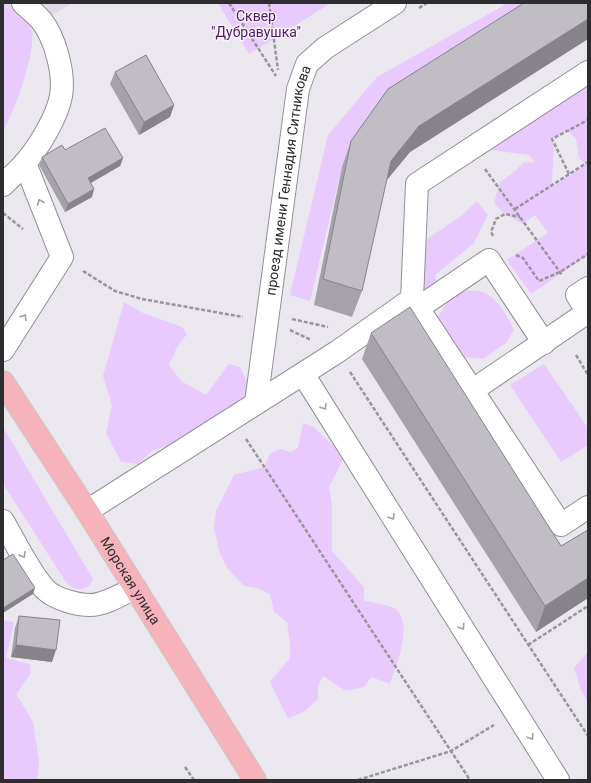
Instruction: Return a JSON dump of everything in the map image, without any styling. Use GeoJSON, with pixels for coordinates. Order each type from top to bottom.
{"type":"FeatureCollection","features":[{"type":"Feature","properties":{"kind":"main road","name":"Морская улица"},"geometry":{"type":"LineString","coordinates":[[3,382],[87,512],[255,780]]}},
{"type":"Feature","properties":{"kind":"street"},"geometry":{"type":"LineString","coordinates":[[3,185],[25,163],[50,126],[61,96],[60,68],[54,44],[41,20],[23,3]]}},
{"type":"Feature","properties":{"kind":"street","name":"проезд имени Геннадия Ситникова"},"geometry":{"type":"LineString","coordinates":[[256,403],[298,89],[307,64],[325,48],[395,3]]}},
{"type":"Feature","properties":{"kind":"street"},"geometry":{"type":"LineString","coordinates":[[588,72],[417,184],[415,304],[561,525],[588,507]]}},
{"type":"Feature","properties":{"kind":"street"},"geometry":{"type":"LineString","coordinates":[[3,350],[62,257],[25,163]]}},
{"type":"Feature","properties":{"kind":"street"},"geometry":{"type":"LineString","coordinates":[[87,512],[337,352],[489,260],[544,343]]}},
{"type":"Feature","properties":{"kind":"street"},"geometry":{"type":"LineString","coordinates":[[473,390],[544,343],[585,302]]}},
{"type":"Feature","properties":{"kind":"street"},"geometry":{"type":"LineString","coordinates":[[303,374],[558,780]]}},
{"type":"Feature","properties":{"kind":"street"},"geometry":{"type":"LineString","coordinates":[[3,521],[37,578],[47,591],[55,596],[76,603],[90,605],[107,601],[135,588]]}},
{"type":"Feature","properties":{"kind":"path"},"geometry":{"type":"LineString","coordinates":[[230,3],[280,82],[269,3]]}},
{"type":"Feature","properties":{"kind":"path"},"geometry":{"type":"LineString","coordinates":[[569,174],[552,139],[588,120]]}},
{"type":"Feature","properties":{"kind":"path"},"geometry":{"type":"LineString","coordinates":[[471,149],[560,272],[585,302]]}},
{"type":"Feature","properties":{"kind":"path"},"geometry":{"type":"LineString","coordinates":[[515,209],[588,162]]}},
{"type":"Feature","properties":{"kind":"path"},"geometry":{"type":"LineString","coordinates":[[3,213],[26,231]]}},
{"type":"Feature","properties":{"kind":"path"},"geometry":{"type":"LineString","coordinates":[[493,237],[491,232],[496,219],[505,214],[520,217]]}},
{"type":"Feature","properties":{"kind":"path"},"geometry":{"type":"LineString","coordinates":[[511,253],[523,258],[539,281],[560,272],[588,254]]}},
{"type":"Feature","properties":{"kind":"path"},"geometry":{"type":"LineString","coordinates":[[62,257],[115,291],[142,299],[267,321],[277,324],[337,352],[588,736]]}},
{"type":"Feature","properties":{"kind":"path"},"geometry":{"type":"LineString","coordinates":[[576,355],[588,375]]}},
{"type":"Feature","properties":{"kind":"path"},"geometry":{"type":"LineString","coordinates":[[231,420],[244,436],[470,780]]}},
{"type":"Feature","properties":{"kind":"path"},"geometry":{"type":"LineString","coordinates":[[528,645],[588,606]]}},
{"type":"Feature","properties":{"kind":"path"},"geometry":{"type":"LineString","coordinates":[[358,780],[451,751],[516,713]]}},
{"type":"Feature","properties":{"kind":"path"},"geometry":{"type":"LineString","coordinates":[[185,767],[194,780]]}},
{"type":"Feature","properties":{"kind":"shaded area"},"geometry":{"type":"Polygon","coordinates":[[[3,3],[73,3],[31,28],[20,16],[3,5],[3,3]]]}},
{"type":"Feature","properties":{"kind":"green space","name":"Сквер \"Дубравушка\""},"geometry":{"type":"Polygon","coordinates":[[[218,3],[331,3],[249,54],[218,3]]]}},
{"type":"Feature","properties":{"kind":"green space"},"geometry":{"type":"Polygon","coordinates":[[[508,3],[544,3],[384,102],[342,167],[310,301],[290,295],[328,135],[377,77],[508,3]]]}},
{"type":"Feature","properties":{"kind":"green space"},"geometry":{"type":"Polygon","coordinates":[[[3,5],[27,21],[31,28],[32,38],[31,50],[24,80],[19,96],[3,131],[3,5]]]}},
{"type":"Feature","properties":{"kind":"green space"},"geometry":{"type":"Polygon","coordinates":[[[588,82],[588,255],[531,294],[507,260],[548,233],[535,215],[523,224],[505,214],[494,203],[500,182],[514,172],[523,163],[535,162],[529,155],[492,150],[496,143],[546,113],[588,82]],[[567,130],[552,139],[554,151],[552,187],[586,164],[579,158],[576,139],[567,130]]]}},
{"type":"Feature","properties":{"kind":"green space"},"geometry":{"type":"Polygon","coordinates":[[[477,201],[488,215],[474,243],[435,275],[437,285],[423,296],[423,242],[461,216],[477,201]]]}},
{"type":"Feature","properties":{"kind":"green space"},"geometry":{"type":"Polygon","coordinates":[[[464,291],[481,291],[493,298],[502,308],[514,330],[506,343],[483,359],[464,357],[445,332],[438,317],[450,298],[464,291]]]}},
{"type":"Feature","properties":{"kind":"green space"},"geometry":{"type":"Polygon","coordinates":[[[124,302],[143,313],[182,327],[187,334],[177,347],[169,365],[181,381],[206,395],[229,364],[240,367],[247,381],[252,398],[204,428],[172,444],[152,451],[138,464],[121,462],[106,433],[112,405],[103,376],[124,302]]]}},
{"type":"Feature","properties":{"kind":"green space"},"geometry":{"type":"Polygon","coordinates":[[[544,364],[588,428],[588,445],[561,462],[510,385],[544,364]]]}},
{"type":"Feature","properties":{"kind":"green space"},"geometry":{"type":"Polygon","coordinates":[[[303,423],[314,427],[344,457],[329,487],[332,505],[332,551],[364,587],[364,601],[394,608],[400,615],[404,634],[390,684],[371,677],[364,687],[346,691],[323,676],[318,686],[318,699],[304,712],[288,718],[270,682],[290,658],[290,643],[287,622],[274,612],[270,594],[257,588],[244,586],[228,569],[220,554],[214,528],[216,511],[234,475],[264,467],[270,454],[280,449],[291,452],[298,448],[303,423]]]}},
{"type":"Feature","properties":{"kind":"green space"},"geometry":{"type":"Polygon","coordinates":[[[3,427],[93,579],[85,588],[73,588],[66,582],[3,484],[3,427]]]}},
{"type":"Feature","properties":{"kind":"green space"},"geometry":{"type":"Polygon","coordinates":[[[3,620],[14,622],[6,658],[30,664],[31,673],[16,694],[33,722],[39,761],[37,780],[3,780],[3,620]]]}},
{"type":"Feature","properties":{"kind":"green space"},"geometry":{"type":"Polygon","coordinates":[[[588,652],[588,702],[581,690],[574,668],[588,652]]]}},
{"type":"Feature","properties":{"kind":"building"},"geometry":{"type":"Polygon","coordinates":[[[524,3],[588,3],[588,19],[419,126],[391,161],[362,291],[323,279],[351,141],[388,89],[524,3]]]}},
{"type":"Feature","properties":{"kind":"building"},"geometry":{"type":"Polygon","coordinates":[[[146,55],[174,105],[144,122],[115,72],[146,55]]]}},
{"type":"Feature","properties":{"kind":"building"},"geometry":{"type":"Polygon","coordinates":[[[105,128],[123,158],[88,178],[94,189],[68,204],[42,157],[62,145],[65,150],[105,128]]]}},
{"type":"Feature","properties":{"kind":"building"},"geometry":{"type":"Polygon","coordinates":[[[410,307],[561,546],[588,530],[588,578],[545,606],[371,333],[410,307]]]}},
{"type":"Feature","properties":{"kind":"building"},"geometry":{"type":"Polygon","coordinates":[[[13,554],[35,588],[3,608],[3,560],[13,554]]]}},
{"type":"Feature","properties":{"kind":"building"},"geometry":{"type":"Polygon","coordinates":[[[19,616],[60,620],[56,650],[16,645],[19,616]]]}}]}
